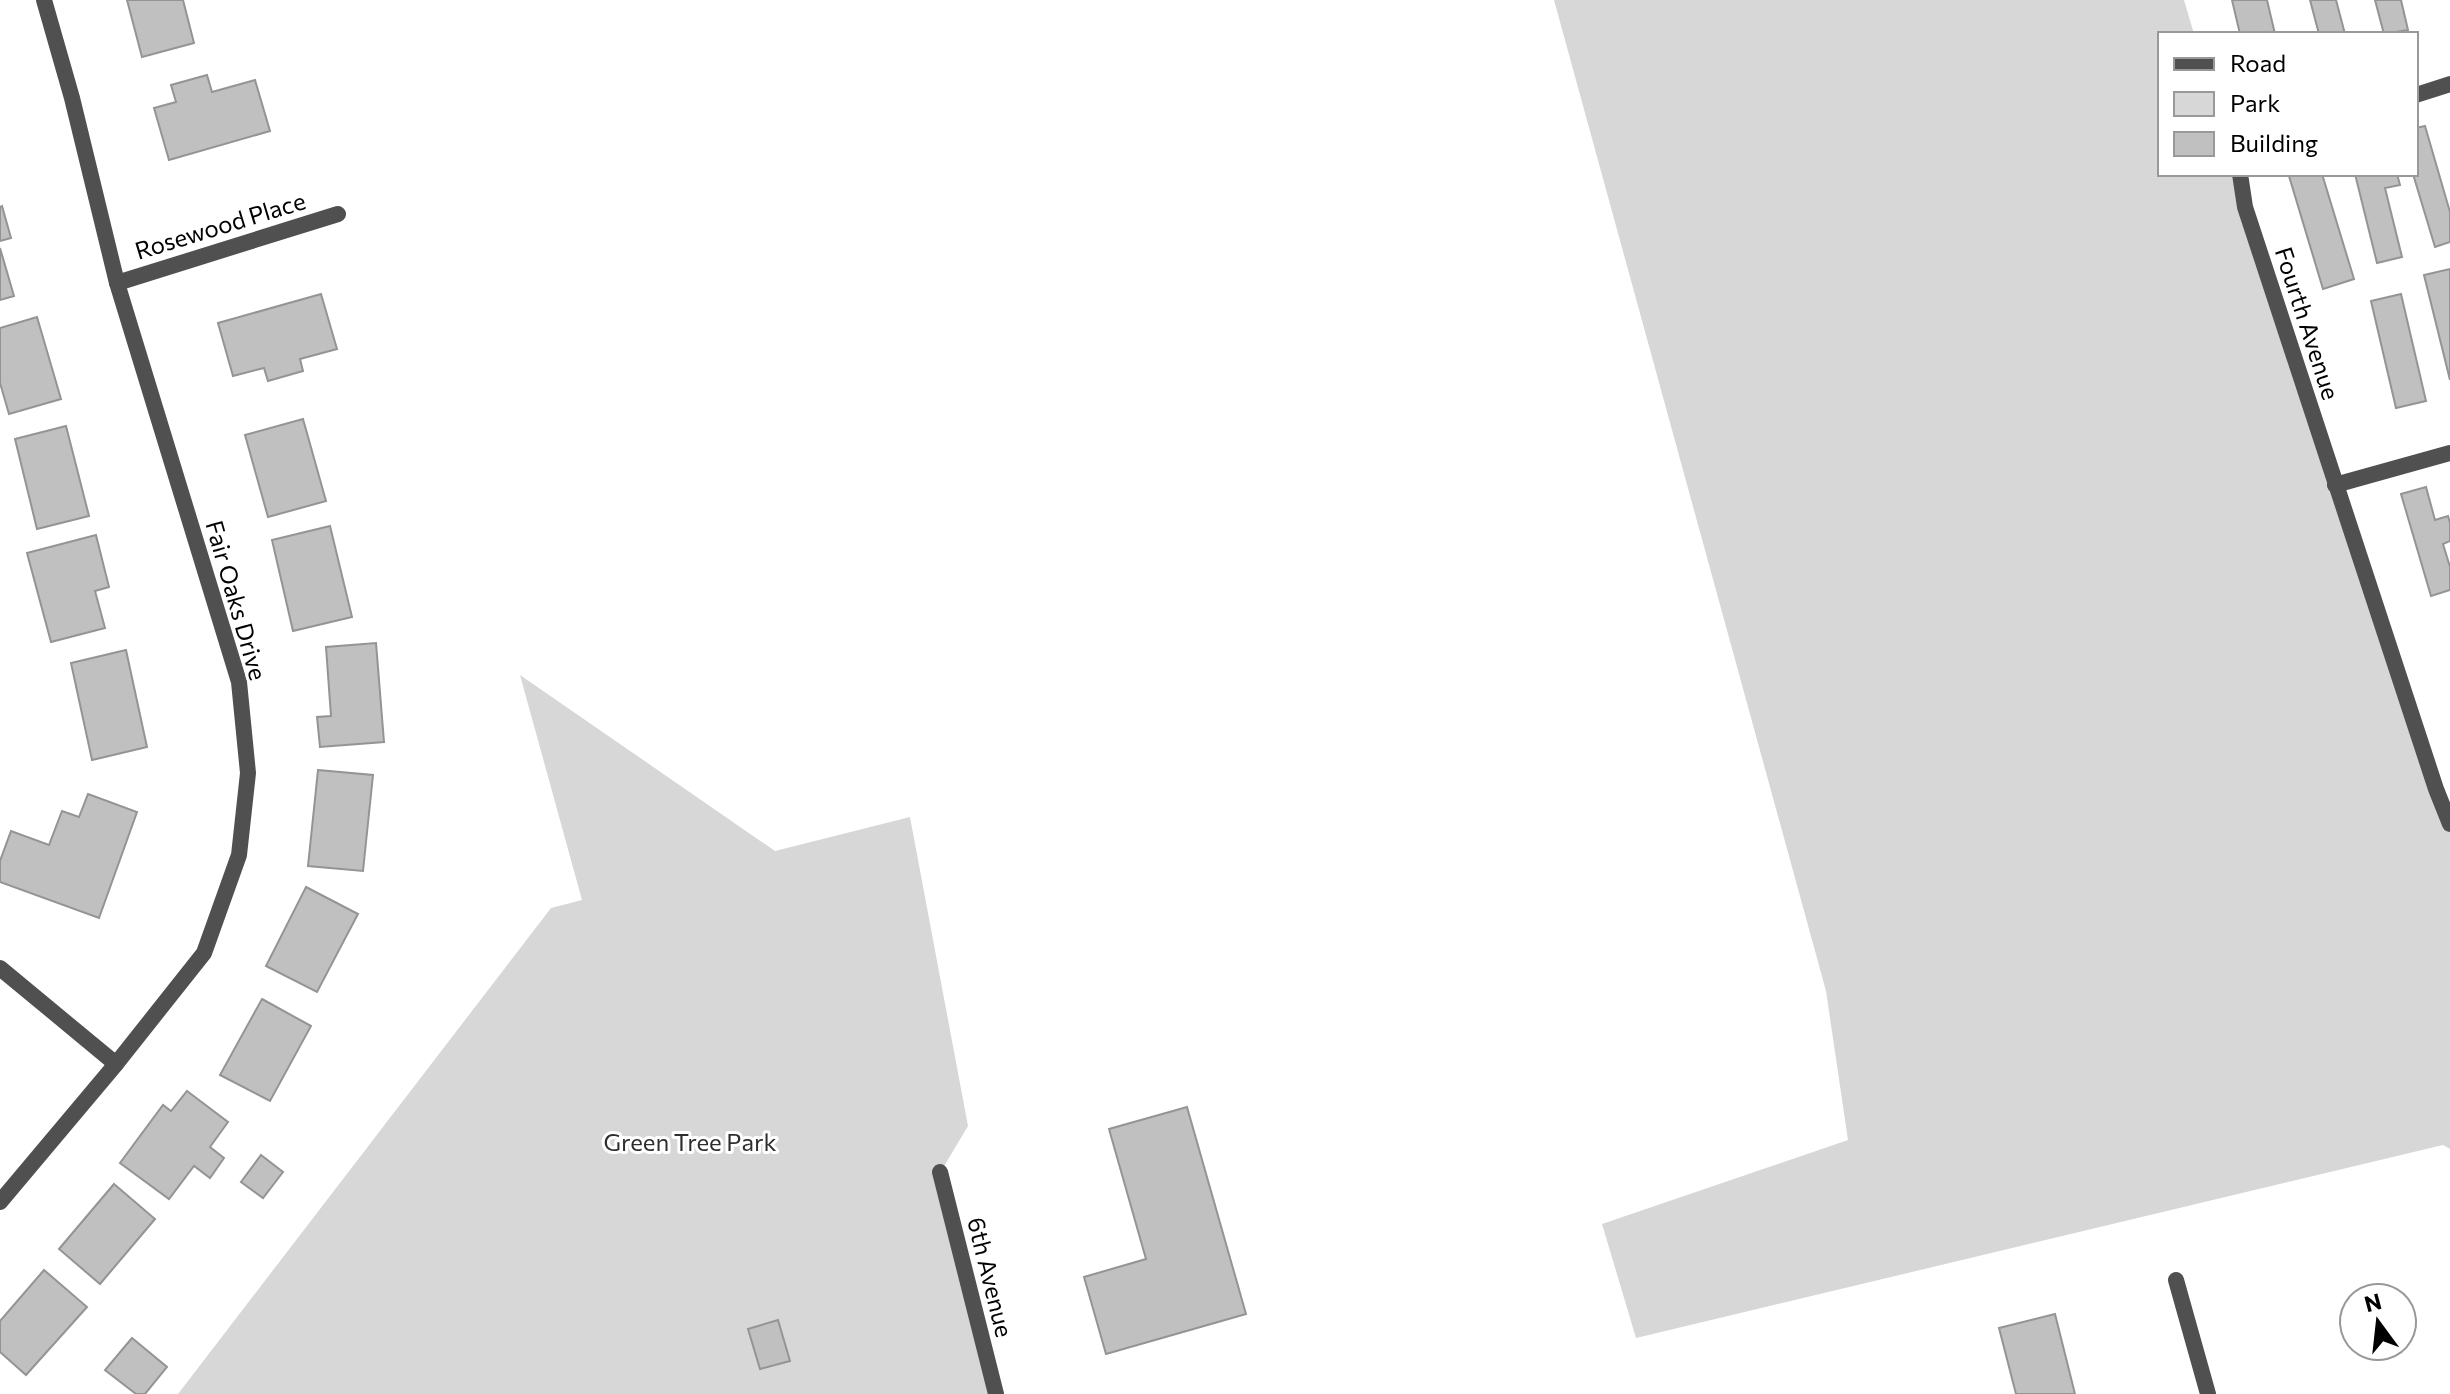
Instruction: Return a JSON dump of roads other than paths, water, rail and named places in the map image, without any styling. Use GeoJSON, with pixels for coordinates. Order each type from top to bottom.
{"type":"FeatureCollection","features":[{"type":"Feature","properties":{"kind":"street","name":"Fair Oaks Drive"},"geometry":{"type":"LineString","coordinates":[[0,1202],[204,953],[239,855],[248,773],[239,682],[117,283],[72,98],[44,0]]}},
{"type":"Feature","properties":{"kind":"street"},"geometry":{"type":"LineString","coordinates":[[2418,94],[2450,84]]}},
{"type":"Feature","properties":{"kind":"street","name":"Fourth Avenue"},"geometry":{"type":"LineString","coordinates":[[2240,176],[2245,207],[2335,485],[2443,787],[2450,824]]}},
{"type":"Feature","properties":{"kind":"street","name":"Rosewood Place"},"geometry":{"type":"LineString","coordinates":[[117,283],[338,214]]}},
{"type":"Feature","properties":{"kind":"street"},"geometry":{"type":"LineString","coordinates":[[2335,485],[2450,453]]}},
{"type":"Feature","properties":{"kind":"street"},"geometry":{"type":"LineString","coordinates":[[0,968],[116,1064]]}},
{"type":"Feature","properties":{"kind":"street","name":"6th Avenue"},"geometry":{"type":"LineString","coordinates":[[940,1172],[996,1394]]}},
{"type":"Feature","properties":{"kind":"street"},"geometry":{"type":"LineString","coordinates":[[2176,1280],[2208,1394]]}},
{"type":"Feature","properties":{"kind":"park label","name":"Green Tree Park"},"geometry":{"type":"Point","coordinates":[690,1141]}}]}
